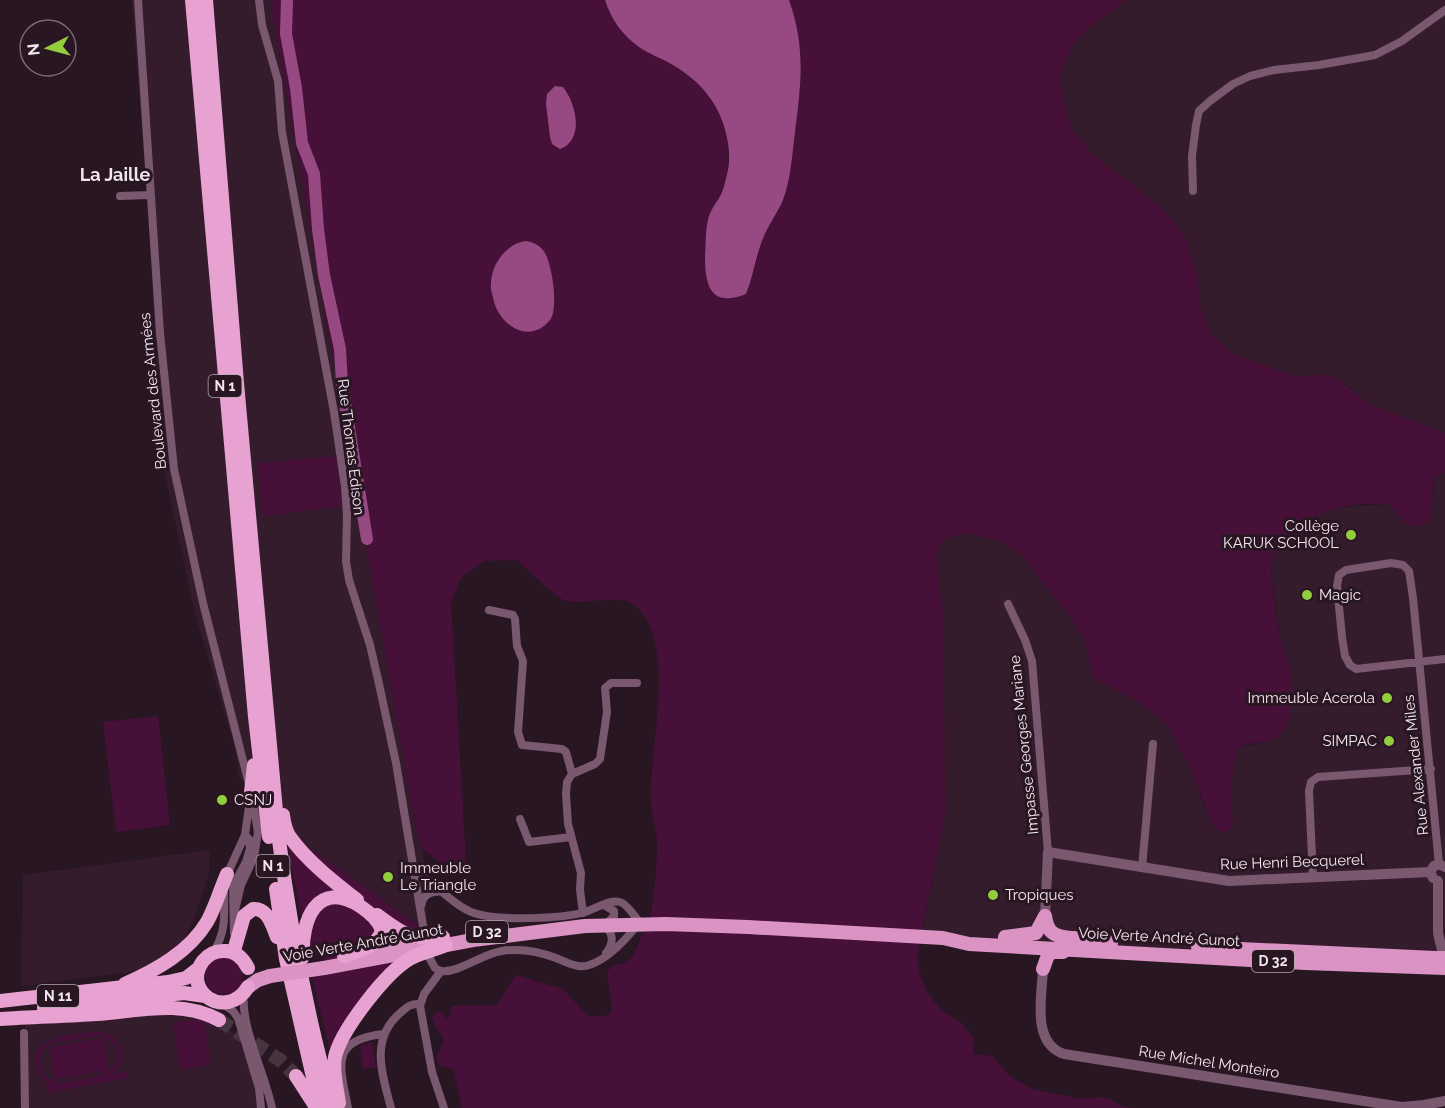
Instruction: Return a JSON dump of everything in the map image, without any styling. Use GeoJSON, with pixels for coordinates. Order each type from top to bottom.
{"type":"FeatureCollection","features":[{"type":"Feature","properties":{"kind":"highway","name":"N 1"},"geometry":{"type":"LineString","coordinates":[[192,0],[204,54],[230,297],[275,885],[286,959],[319,1108]]}},
{"type":"Feature","properties":{"kind":"highway","name":"N 1"},"geometry":{"type":"LineString","coordinates":[[207,0],[208,26],[204,54],[224,382],[261,717],[295,947],[316,1046],[333,1108]]}},
{"type":"Feature","properties":{"kind":"highway"},"geometry":{"type":"LineString","coordinates":[[204,54],[227,134]]}},
{"type":"Feature","properties":{"kind":"highway"},"geometry":{"type":"LineString","coordinates":[[196,151],[200,143],[204,54]]}},
{"type":"Feature","properties":{"kind":"highway"},"geometry":{"type":"LineString","coordinates":[[230,297],[233,261],[230,208],[234,194]]}},
{"type":"Feature","properties":{"kind":"highway"},"geometry":{"type":"LineString","coordinates":[[200,195],[215,252]]}},
{"type":"Feature","properties":{"kind":"highway"},"geometry":{"type":"LineString","coordinates":[[251,792],[261,717]]}},
{"type":"Feature","properties":{"kind":"highway"},"geometry":{"type":"LineString","coordinates":[[261,717],[276,764],[284,826],[289,836],[307,856],[348,893],[402,933],[417,939],[444,941]]}},
{"type":"Feature","properties":{"kind":"highway"},"geometry":{"type":"LineString","coordinates":[[115,989],[162,964],[187,946],[208,920],[227,874]]}},
{"type":"Feature","properties":{"kind":"highway"},"geometry":{"type":"LineString","coordinates":[[339,1108],[310,996],[302,946],[308,917],[320,901],[330,898],[346,899],[373,916],[381,927],[381,933],[376,941],[344,956]]}},
{"type":"Feature","properties":{"kind":"highway"},"geometry":{"type":"LineString","coordinates":[[235,950],[244,916],[253,909],[260,909],[272,923],[286,959]]}},
{"type":"Feature","properties":{"kind":"highway"},"geometry":{"type":"LineString","coordinates":[[339,1108],[334,1066],[339,1046],[347,1030],[386,979],[401,965],[444,941]]}},
{"type":"Feature","properties":{"kind":"highway"},"geometry":{"type":"LineString","coordinates":[[235,950],[207,956],[199,968],[198,983],[205,996],[221,1003],[234,1001],[246,990]]}},
{"type":"Feature","properties":{"kind":"highway"},"geometry":{"type":"LineString","coordinates":[[235,950],[248,968]]}},
{"type":"Feature","properties":{"kind":"highway","name":"N 11"},"geometry":{"type":"LineString","coordinates":[[0,1001],[180,980],[199,968]]}},
{"type":"Feature","properties":{"kind":"highway","name":"N 11"},"geometry":{"type":"LineString","coordinates":[[0,1012],[184,993],[205,996]]}},
{"type":"Feature","properties":{"kind":"highway"},"geometry":{"type":"LineString","coordinates":[[0,1019],[98,1014],[170,1007],[192,1009],[219,1020]]}},
{"type":"Feature","properties":{"kind":"highway"},"geometry":{"type":"LineString","coordinates":[[296,1076],[319,1108]]}},
{"type":"Feature","properties":{"kind":"main road"},"geometry":{"type":"LineString","coordinates":[[1007,941],[1036,933],[1045,915]]}},
{"type":"Feature","properties":{"kind":"main road"},"geometry":{"type":"LineString","coordinates":[[1043,969],[1046,958],[1053,952],[1101,954],[1110,947],[1100,939],[1055,934],[1048,928],[1045,915]]}},
{"type":"Feature","properties":{"kind":"main road","name":"Voie Verte André Gunot"},"geometry":{"type":"LineString","coordinates":[[323,964],[344,956],[584,920],[606,923],[748,927],[943,938],[971,935],[1007,941],[1442,963]]}},
{"type":"Feature","properties":{"kind":"main road","name":"Voie Verte André Gunot"},"geometry":{"type":"LineString","coordinates":[[248,968],[269,973],[444,941]]}},
{"type":"Feature","properties":{"kind":"main road"},"geometry":{"type":"LineString","coordinates":[[1007,941],[1034,950],[1043,969]]}},
{"type":"Feature","properties":{"kind":"main road","name":"Voie Verte André Gunot"},"geometry":{"type":"LineString","coordinates":[[246,990],[269,973]]}},
{"type":"Feature","properties":{"kind":"street","name":"Boulevard des Armées"},"geometry":{"type":"LineString","coordinates":[[138,0],[150,195],[167,416],[174,469],[203,603],[251,792],[258,832],[252,864],[241,885],[235,910]]}},
{"type":"Feature","properties":{"kind":"street","name":"Rue Thomas Edison"},"geometry":{"type":"LineString","coordinates":[[259,0],[262,25],[278,81],[282,132],[334,412],[348,515],[346,561],[349,580],[367,635],[396,763],[424,932]]}},
{"type":"Feature","properties":{"kind":"street"},"geometry":{"type":"LineString","coordinates":[[1193,190],[1192,156],[1199,111],[1233,84],[1250,76],[1274,70],[1376,55],[1402,41],[1445,10]]}},
{"type":"Feature","properties":{"kind":"street"},"geometry":{"type":"LineString","coordinates":[[120,196],[150,195]]}},
{"type":"Feature","properties":{"kind":"street","name":"Rue Alexander Miles"},"geometry":{"type":"LineString","coordinates":[[1419,662],[1356,669],[1350,665],[1345,657],[1342,637],[1337,586],[1339,575],[1346,570],[1391,563],[1399,563],[1407,568],[1412,589],[1431,769],[1439,873]]}},
{"type":"Feature","properties":{"kind":"street","name":"Impasse Georges Mariane"},"geometry":{"type":"LineString","coordinates":[[1008,604],[1032,661],[1048,852]]}},
{"type":"Feature","properties":{"kind":"street"},"geometry":{"type":"LineString","coordinates":[[489,610],[509,613],[515,619],[517,646],[523,662],[518,732],[522,745],[562,749],[566,752],[572,774]]}},
{"type":"Feature","properties":{"kind":"street"},"geometry":{"type":"LineString","coordinates":[[1419,662],[1445,659]]}},
{"type":"Feature","properties":{"kind":"street"},"geometry":{"type":"LineString","coordinates":[[584,920],[580,890],[581,873],[571,837],[566,795],[567,782],[572,774],[595,764],[600,759],[607,712],[605,688],[611,683],[637,683]]}},
{"type":"Feature","properties":{"kind":"street"},"geometry":{"type":"LineString","coordinates":[[1142,868],[1153,744]]}},
{"type":"Feature","properties":{"kind":"street"},"geometry":{"type":"LineString","coordinates":[[1313,878],[1309,791],[1314,780],[1318,777],[1431,769]]}},
{"type":"Feature","properties":{"kind":"street","name":"Boulevard des Armées"},"geometry":{"type":"LineString","coordinates":[[245,772],[245,831]]}},
{"type":"Feature","properties":{"kind":"street"},"geometry":{"type":"LineString","coordinates":[[213,953],[224,928],[227,874],[245,831],[251,792]]}},
{"type":"Feature","properties":{"kind":"street"},"geometry":{"type":"LineString","coordinates":[[520,819],[529,842],[571,837]]}},
{"type":"Feature","properties":{"kind":"street"},"geometry":{"type":"LineString","coordinates":[[235,950],[235,910],[232,892],[250,848],[245,831]]}},
{"type":"Feature","properties":{"kind":"street"},"geometry":{"type":"LineString","coordinates":[[1045,915],[1048,852]]}},
{"type":"Feature","properties":{"kind":"street","name":"Rue Henri Becquerel"},"geometry":{"type":"LineString","coordinates":[[1048,852],[1229,881],[1439,873]]}},
{"type":"Feature","properties":{"kind":"street"},"geometry":{"type":"LineString","coordinates":[[236,856],[242,870]]}},
{"type":"Feature","properties":{"kind":"street"},"geometry":{"type":"LineString","coordinates":[[414,870],[462,907],[482,915],[584,920],[604,905],[620,902],[638,923],[612,952],[588,965],[578,966],[542,953],[514,950],[491,953],[456,969],[441,972],[435,968],[429,957]]}},
{"type":"Feature","properties":{"kind":"street"},"geometry":{"type":"LineString","coordinates":[[1439,873],[1438,933],[1442,963]]}},
{"type":"Feature","properties":{"kind":"street"},"geometry":{"type":"LineString","coordinates":[[420,909],[424,897],[429,893],[442,891]]}},
{"type":"Feature","properties":{"kind":"street"},"geometry":{"type":"LineString","coordinates":[[599,960],[612,944],[611,933],[606,923],[614,916],[614,911],[604,905]]}},
{"type":"Feature","properties":{"kind":"street","name":"Rue Michel Monteiro"},"geometry":{"type":"LineString","coordinates":[[1043,969],[1042,1032],[1050,1047],[1064,1054],[1402,1107],[1445,1101]]}},
{"type":"Feature","properties":{"kind":"street"},"geometry":{"type":"LineString","coordinates":[[441,972],[420,1004],[432,1072],[444,1108]]}},
{"type":"Feature","properties":{"kind":"street"},"geometry":{"type":"LineString","coordinates":[[246,990],[243,1017],[267,1086],[272,1108]]}},
{"type":"Feature","properties":{"kind":"street"},"geometry":{"type":"LineString","coordinates":[[221,1003],[233,1011],[238,1018],[259,1088],[261,1108]]}},
{"type":"Feature","properties":{"kind":"street"},"geometry":{"type":"LineString","coordinates":[[391,1108],[382,1065],[383,1034],[390,1023],[408,1006],[420,1004]]}},
{"type":"Feature","properties":{"kind":"street"},"geometry":{"type":"LineString","coordinates":[[24,1033],[25,1108]]}},
{"type":"Feature","properties":{"kind":"street"},"geometry":{"type":"LineString","coordinates":[[348,1108],[342,1074],[344,1051],[350,1044],[371,1035],[383,1034]]}},
{"type":"Feature","properties":{"kind":"shaded area"},"geometry":{"type":"Polygon","coordinates":[[[132,0],[270,0],[417,835],[423,849],[428,932],[310,848],[284,826],[239,777],[235,749],[194,610],[161,456],[150,240],[132,0]]]}},
{"type":"Feature","properties":{"kind":"shaded area"},"geometry":{"type":"Polygon","coordinates":[[[270,0],[605,0],[611,16],[689,75],[708,93],[722,118],[727,139],[729,166],[722,192],[710,214],[706,233],[706,280],[746,294],[762,241],[782,200],[792,158],[799,98],[800,50],[789,0],[1126,0],[1091,26],[1073,44],[1060,74],[1065,109],[1072,129],[1093,155],[1161,207],[1185,237],[1197,273],[1201,311],[1212,335],[1233,354],[1293,376],[1325,375],[1337,378],[1369,404],[1445,433],[1445,473],[1433,480],[1432,513],[1429,521],[1413,526],[1408,524],[1387,504],[1359,504],[1337,508],[1312,519],[1300,538],[1273,555],[1271,570],[1275,607],[1292,680],[1290,712],[1283,731],[1277,737],[1242,746],[1236,751],[1231,787],[1233,825],[1224,832],[1217,830],[1211,823],[1190,767],[1167,725],[1138,701],[1095,679],[1085,642],[1073,621],[1019,552],[997,540],[966,533],[944,539],[936,554],[944,620],[945,815],[917,956],[920,975],[927,992],[941,1010],[960,1022],[974,1038],[973,1054],[992,1056],[1010,1076],[1032,1089],[1081,1099],[1101,1097],[1130,1108],[462,1108],[453,1069],[440,1066],[436,1058],[444,1040],[432,1017],[438,1010],[448,1019],[452,1006],[497,1005],[515,975],[563,989],[589,1017],[609,1015],[612,1009],[607,972],[613,965],[630,959],[643,933],[648,931],[657,855],[651,778],[658,671],[656,646],[649,624],[637,607],[630,602],[612,599],[566,601],[517,560],[484,561],[461,578],[451,602],[466,862],[458,869],[449,870],[423,849],[417,835],[270,0]],[[559,86],[566,147],[574,136],[567,92],[559,86]],[[545,253],[499,314],[514,329],[555,310],[550,269],[545,253]]]}},
{"type":"Feature","properties":{"kind":"shaded area"},"geometry":{"type":"Polygon","coordinates":[[[605,0],[789,0],[798,34],[801,66],[791,167],[783,200],[762,241],[746,294],[734,298],[718,296],[712,292],[706,277],[708,221],[723,189],[729,162],[728,142],[720,115],[708,95],[691,78],[643,49],[622,32],[610,14],[605,0]]]}},
{"type":"Feature","properties":{"kind":"shaded area"},"geometry":{"type":"Polygon","coordinates":[[[1126,0],[1445,0],[1445,433],[1369,404],[1350,387],[1325,375],[1293,376],[1232,354],[1212,335],[1201,311],[1197,273],[1161,207],[1093,155],[1072,129],[1065,109],[1060,74],[1073,44],[1091,26],[1126,0]]]}},
{"type":"Feature","properties":{"kind":"shaded area"},"geometry":{"type":"Polygon","coordinates":[[[555,86],[563,87],[568,94],[576,121],[573,138],[560,149],[552,144],[546,104],[547,94],[555,86]]]}},
{"type":"Feature","properties":{"kind":"shaded area"},"geometry":{"type":"Polygon","coordinates":[[[526,241],[541,248],[548,259],[554,297],[553,314],[550,320],[542,328],[533,331],[524,331],[507,323],[496,307],[491,287],[494,269],[501,256],[513,246],[526,241]]]}},
{"type":"Feature","properties":{"kind":"shaded area"},"geometry":{"type":"Polygon","coordinates":[[[336,456],[343,506],[262,516],[257,463],[336,456]]]}},
{"type":"Feature","properties":{"kind":"shaded area"},"geometry":{"type":"Polygon","coordinates":[[[1445,473],[1445,976],[920,943],[945,815],[944,620],[936,554],[944,539],[966,533],[998,540],[1019,552],[1073,621],[1085,642],[1092,674],[1104,684],[1138,701],[1167,725],[1190,767],[1205,810],[1233,825],[1231,787],[1236,751],[1240,747],[1262,743],[1288,721],[1292,680],[1280,635],[1272,581],[1271,560],[1274,553],[1293,543],[1304,531],[1309,521],[1318,514],[1335,508],[1387,504],[1392,506],[1398,516],[1434,491],[1433,480],[1445,473]]]}},
{"type":"Feature","properties":{"kind":"shaded area"},"geometry":{"type":"Polygon","coordinates":[[[158,716],[170,825],[116,832],[103,722],[158,716]]]}},
{"type":"Feature","properties":{"kind":"shaded area"},"geometry":{"type":"Polygon","coordinates":[[[284,826],[310,848],[446,945],[326,967],[323,954],[309,957],[284,826]]]}},
{"type":"Feature","properties":{"kind":"shaded area"},"geometry":{"type":"Polygon","coordinates":[[[210,850],[209,874],[194,920],[184,939],[166,958],[140,971],[21,986],[23,875],[210,850]]]}},
{"type":"Feature","properties":{"kind":"shaded area"},"geometry":{"type":"Polygon","coordinates":[[[410,955],[332,1059],[311,973],[410,955]]]}},
{"type":"Feature","properties":{"kind":"shaded area"},"geometry":{"type":"Polygon","coordinates":[[[224,957],[238,962],[243,976],[238,990],[224,995],[210,990],[205,976],[210,962],[224,957]]]}},
{"type":"Feature","properties":{"kind":"shaded area"},"geometry":{"type":"Polygon","coordinates":[[[170,1011],[206,1017],[237,1035],[259,1088],[262,1108],[28,1108],[25,1023],[170,1011]]]}},
{"type":"Feature","properties":{"kind":"shaded area"},"geometry":{"type":"Polygon","coordinates":[[[204,1018],[211,1065],[180,1070],[173,1023],[204,1018]]]}},
{"type":"Feature","properties":{"kind":"shaded area"},"geometry":{"type":"Polygon","coordinates":[[[100,1031],[118,1042],[121,1048],[121,1061],[114,1074],[127,1072],[129,1078],[47,1093],[46,1086],[50,1085],[36,1069],[35,1061],[42,1045],[60,1037],[100,1031]],[[99,1036],[51,1043],[42,1053],[41,1071],[50,1079],[62,1083],[107,1072],[116,1063],[118,1057],[118,1049],[109,1039],[99,1036]]]}},
{"type":"Feature","properties":{"kind":"shaded area"},"geometry":{"type":"Polygon","coordinates":[[[104,1038],[109,1071],[54,1079],[49,1047],[104,1038]]]}},
{"type":"Feature","properties":{"kind":"shaded area"},"geometry":{"type":"Polygon","coordinates":[[[372,1042],[376,1068],[363,1069],[360,1046],[372,1042]]]}},
{"type":"Feature","properties":{"kind":"waterway"},"geometry":{"type":"LineString","coordinates":[[287,0],[286,34],[296,88],[302,143],[314,174],[324,275],[340,349],[342,384],[367,539]]}},
{"type":"Feature","properties":{"kind":"tunnel"},"geometry":{"type":"LineString","coordinates":[[219,1020],[280,1060],[296,1076]]}},
{"type":"Feature","properties":{"kind":"place","name":"Collège KARUK SCHOOL"},"geometry":{"type":"Point","coordinates":[1351,535]}},
{"type":"Feature","properties":{"kind":"place","name":"Magic"},"geometry":{"type":"Point","coordinates":[1307,595]}},
{"type":"Feature","properties":{"kind":"place","name":"Immeuble Acerola"},"geometry":{"type":"Point","coordinates":[1387,698]}},
{"type":"Feature","properties":{"kind":"place","name":"SIMPAC"},"geometry":{"type":"Point","coordinates":[1389,741]}},
{"type":"Feature","properties":{"kind":"place","name":"CSNJ"},"geometry":{"type":"Point","coordinates":[222,800]}},
{"type":"Feature","properties":{"kind":"place","name":"Immeuble Le Triangle"},"geometry":{"type":"Point","coordinates":[388,877]}},
{"type":"Feature","properties":{"kind":"place","name":"Tropiques"},"geometry":{"type":"Point","coordinates":[993,895]}},
{"type":"Feature","properties":{"kind":"district","name":"La Jaille"},"geometry":{"type":"Point","coordinates":[115,175]}}]}
